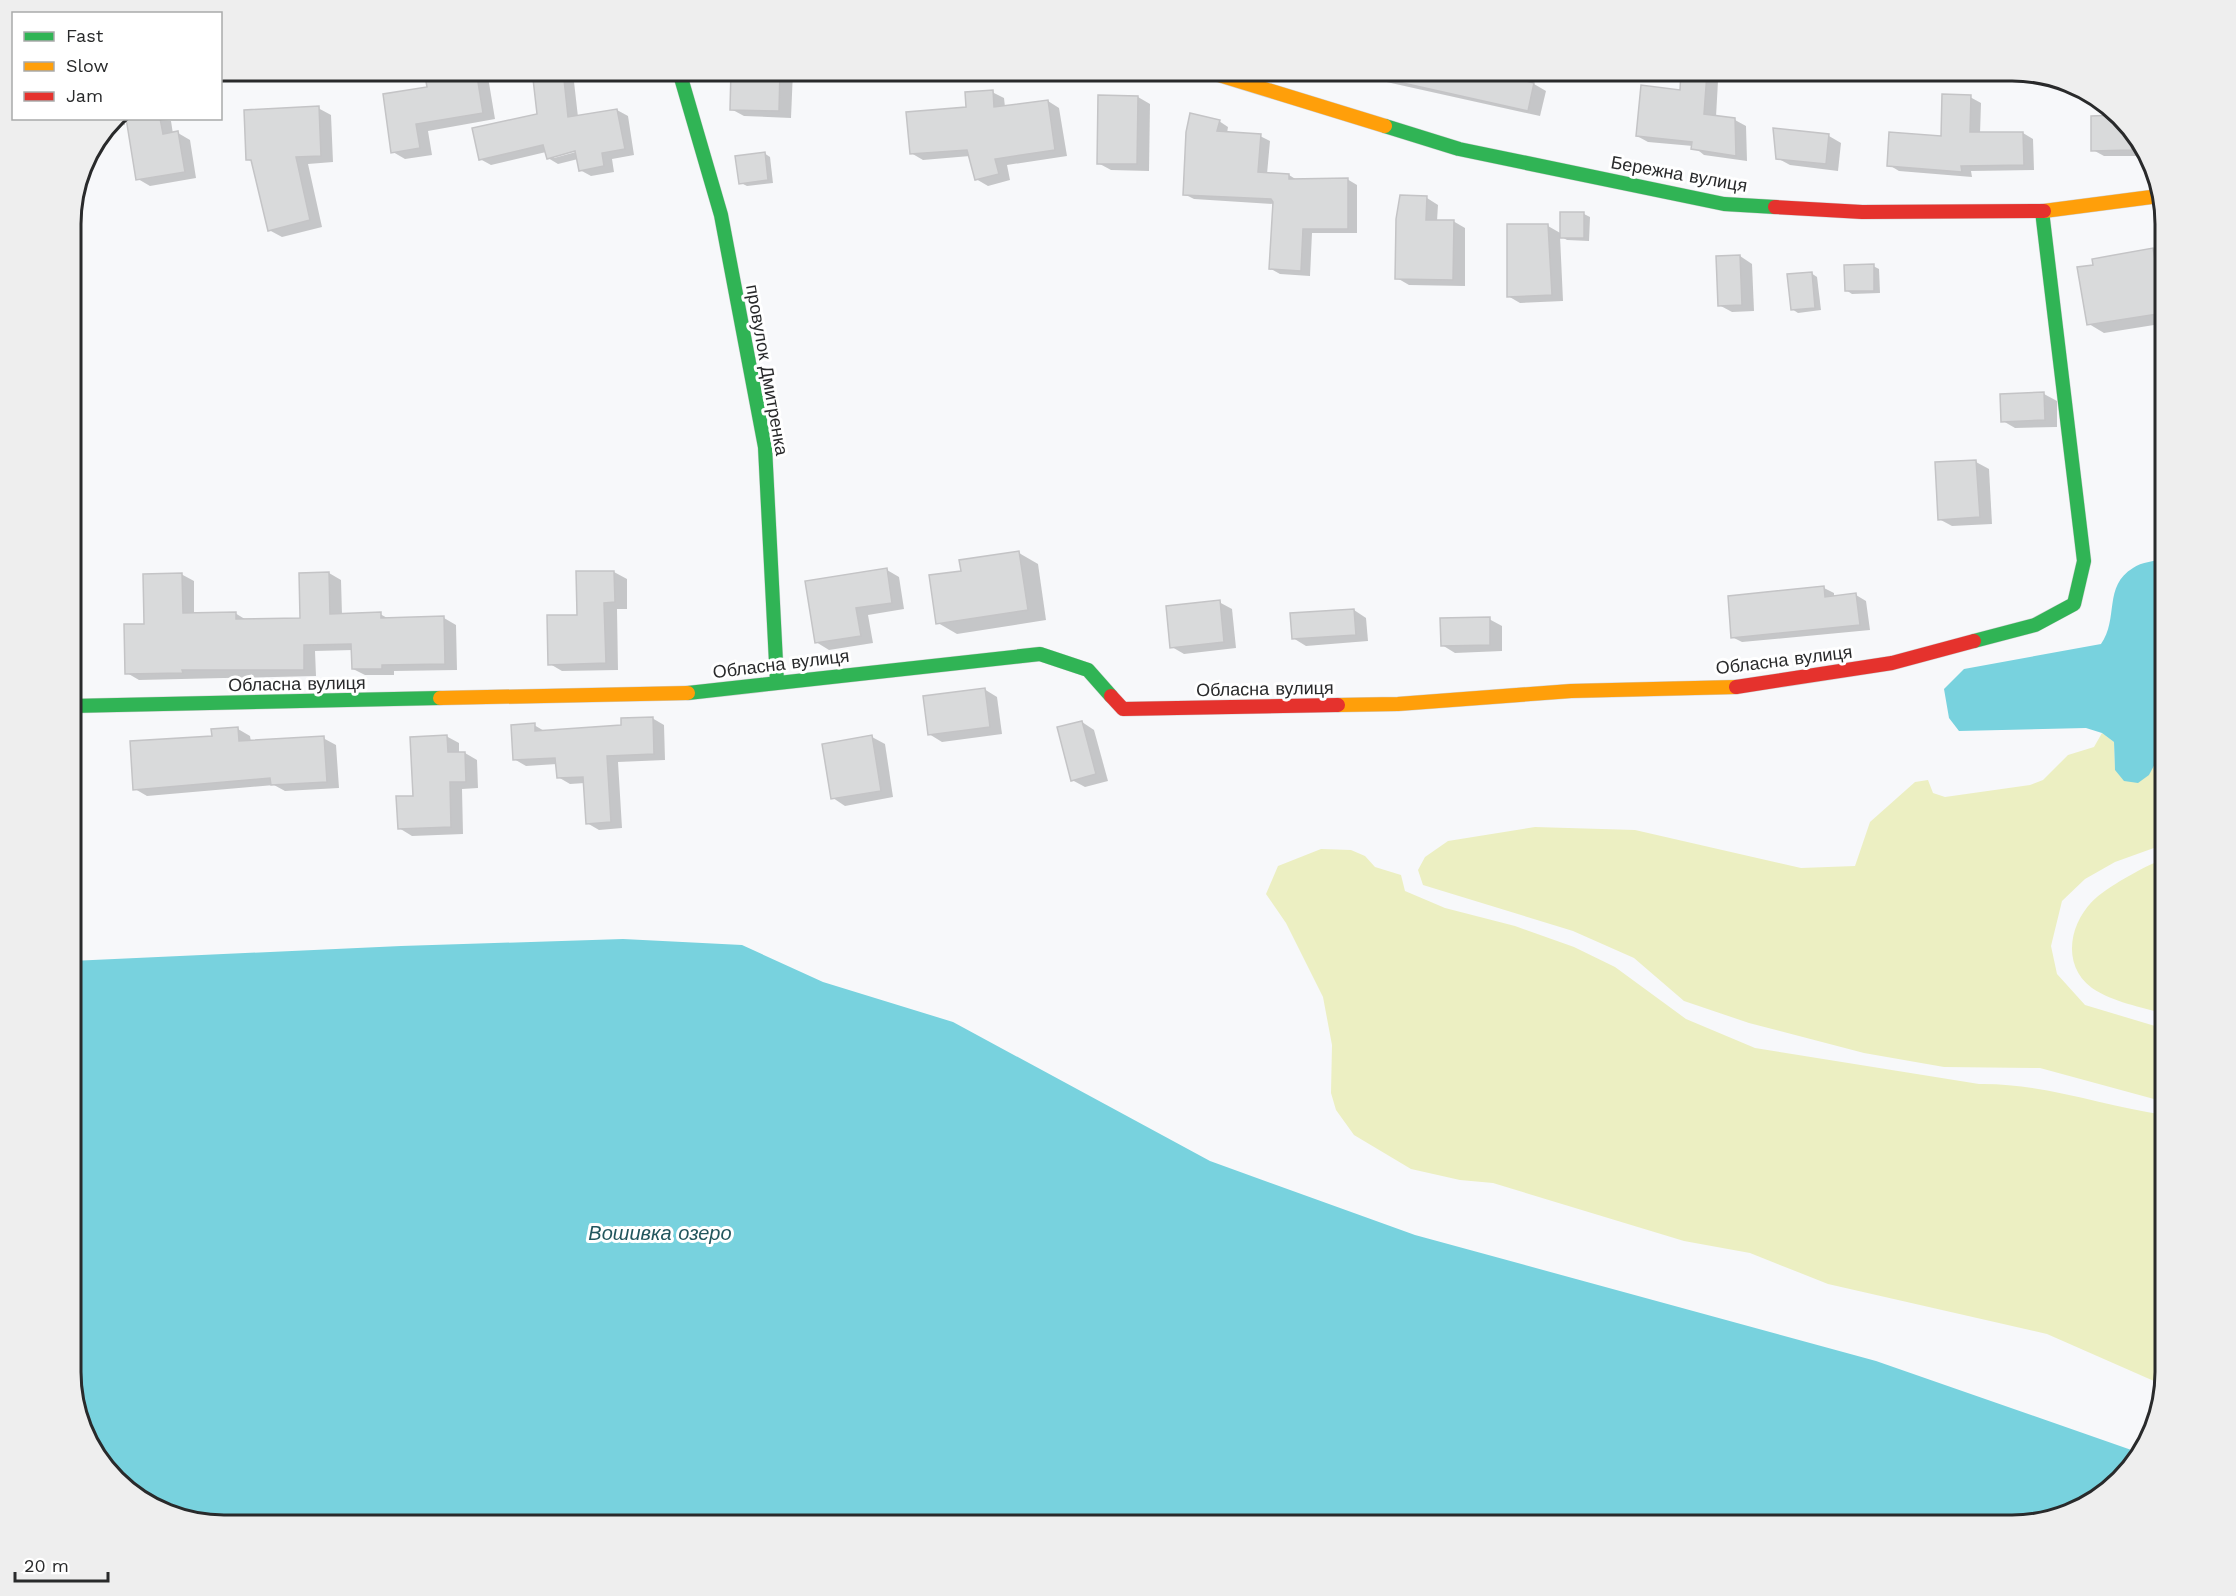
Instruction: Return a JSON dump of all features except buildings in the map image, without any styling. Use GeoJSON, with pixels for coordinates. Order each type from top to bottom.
{"type":"FeatureCollection","features":[{"type":"Feature","properties":{"kind":"street","name":"провулок Дмитренка"},"geometry":{"type":"LineString","coordinates":[[682,81],[721,215],[765,447],[777,682]]}},
{"type":"Feature","properties":{"kind":"street","name":"Бережна вулиця"},"geometry":{"type":"LineString","coordinates":[[1241,81],[1459,149],[1724,204],[1862,212],[2042,212],[2152,197]]}},
{"type":"Feature","properties":{"kind":"street","name":"Обласна вулиця"},"geometry":{"type":"LineString","coordinates":[[81,706],[689,693],[1040,654],[1088,670],[1124,709],[1398,704],[1571,691],[1742,687],[1892,663],[2035,625],[2074,604],[2084,561],[2042,212]]}},
{"type":"Feature","properties":{"kind":"green space"},"geometry":{"type":"Polygon","coordinates":[[[2102,733],[2114,742],[2115,770],[2149,774],[2155,763],[2155,848],[2115,862],[2085,879],[2062,901],[2051,946],[2057,974],[2085,1005],[2155,1026],[2155,1099],[2040,1068],[1944,1067],[1864,1053],[1749,1023],[1684,1001],[1634,958],[1573,931],[1423,885],[1418,870],[1425,857],[1448,841],[1535,827],[1635,830],[1801,868],[1855,866],[1870,822],[1915,782],[1928,780],[1933,793],[1945,797],[2030,785],[2043,780],[2068,755],[2094,747],[2102,733]]]}},
{"type":"Feature","properties":{"kind":"green space"},"geometry":{"type":"Polygon","coordinates":[[[1321,849],[1351,850],[1365,856],[1375,867],[1401,875],[1405,891],[1445,908],[1515,926],[1574,947],[1615,967],[1686,1019],[1755,1048],[1979,1084],[2026,1087],[2155,1113],[2154,1381],[2047,1334],[1828,1284],[1750,1253],[1684,1241],[1493,1183],[1460,1180],[1411,1169],[1354,1135],[1336,1110],[1331,1093],[1332,1045],[1323,997],[1286,923],[1266,894],[1278,866],[1321,849]]]}},
{"type":"Feature","properties":{"kind":"green space"},"geometry":{"type":"Polygon","coordinates":[[[2155,863],[2155,1011],[2118,1001],[2092,988],[2075,967],[2072,955],[2075,930],[2088,907],[2111,887],[2155,863]]]}},
{"type":"Feature","properties":{"kind":"water"},"geometry":{"type":"Polygon","coordinates":[[[2155,560],[2155,764],[2149,775],[2138,783],[2124,781],[2115,770],[2114,742],[2102,733],[2086,728],[1959,731],[1949,718],[1944,689],[1964,669],[2101,644],[2109,624],[2114,593],[2118,584],[2124,575],[2140,564],[2155,560]]]}},
{"type":"Feature","properties":{"kind":"water","name":"Вошивка озеро"},"geometry":{"type":"Polygon","coordinates":[[[623,939],[742,945],[823,982],[953,1022],[1210,1161],[1415,1235],[1876,1361],[2132,1450],[2119,1466],[2091,1491],[2058,1507],[2021,1515],[215,1515],[170,1504],[137,1485],[123,1473],[105,1451],[92,1426],[82,1390],[81,961],[401,946],[623,939]]]}},
{"type":"Feature","properties":{"kind":"traffic: fast"},"geometry":{"type":"LineString","coordinates":[[682,81],[721,215],[765,447],[777,682]]}},
{"type":"Feature","properties":{"kind":"traffic: fast"},"geometry":{"type":"LineString","coordinates":[[1385,126],[1459,149],[1724,204],[1775,207]]}},
{"type":"Feature","properties":{"kind":"traffic: fast"},"geometry":{"type":"LineString","coordinates":[[1974,641],[2035,625],[2074,604],[2084,561],[2042,211]]}},
{"type":"Feature","properties":{"kind":"traffic: fast"},"geometry":{"type":"LineString","coordinates":[[688,693],[1040,654],[1088,670],[1111,696]]}},
{"type":"Feature","properties":{"kind":"traffic: fast"},"geometry":{"type":"LineString","coordinates":[[81,706],[440,698]]}},
{"type":"Feature","properties":{"kind":"traffic: slow"},"geometry":{"type":"LineString","coordinates":[[1239,81],[1385,126]]}},
{"type":"Feature","properties":{"kind":"traffic: slow"},"geometry":{"type":"LineString","coordinates":[[2044,211],[2152,197]]}},
{"type":"Feature","properties":{"kind":"traffic: slow"},"geometry":{"type":"LineString","coordinates":[[1338,705],[1398,704],[1571,691],[1736,687]]}},
{"type":"Feature","properties":{"kind":"traffic: slow"},"geometry":{"type":"LineString","coordinates":[[440,698],[688,693]]}},
{"type":"Feature","properties":{"kind":"traffic: jam"},"geometry":{"type":"LineString","coordinates":[[1775,207],[1862,212],[2044,211]]}},
{"type":"Feature","properties":{"kind":"traffic: jam"},"geometry":{"type":"LineString","coordinates":[[1736,687],[1892,663],[1974,641]]}},
{"type":"Feature","properties":{"kind":"traffic: jam"},"geometry":{"type":"LineString","coordinates":[[1111,696],[1123,709],[1338,705]]}}]}
